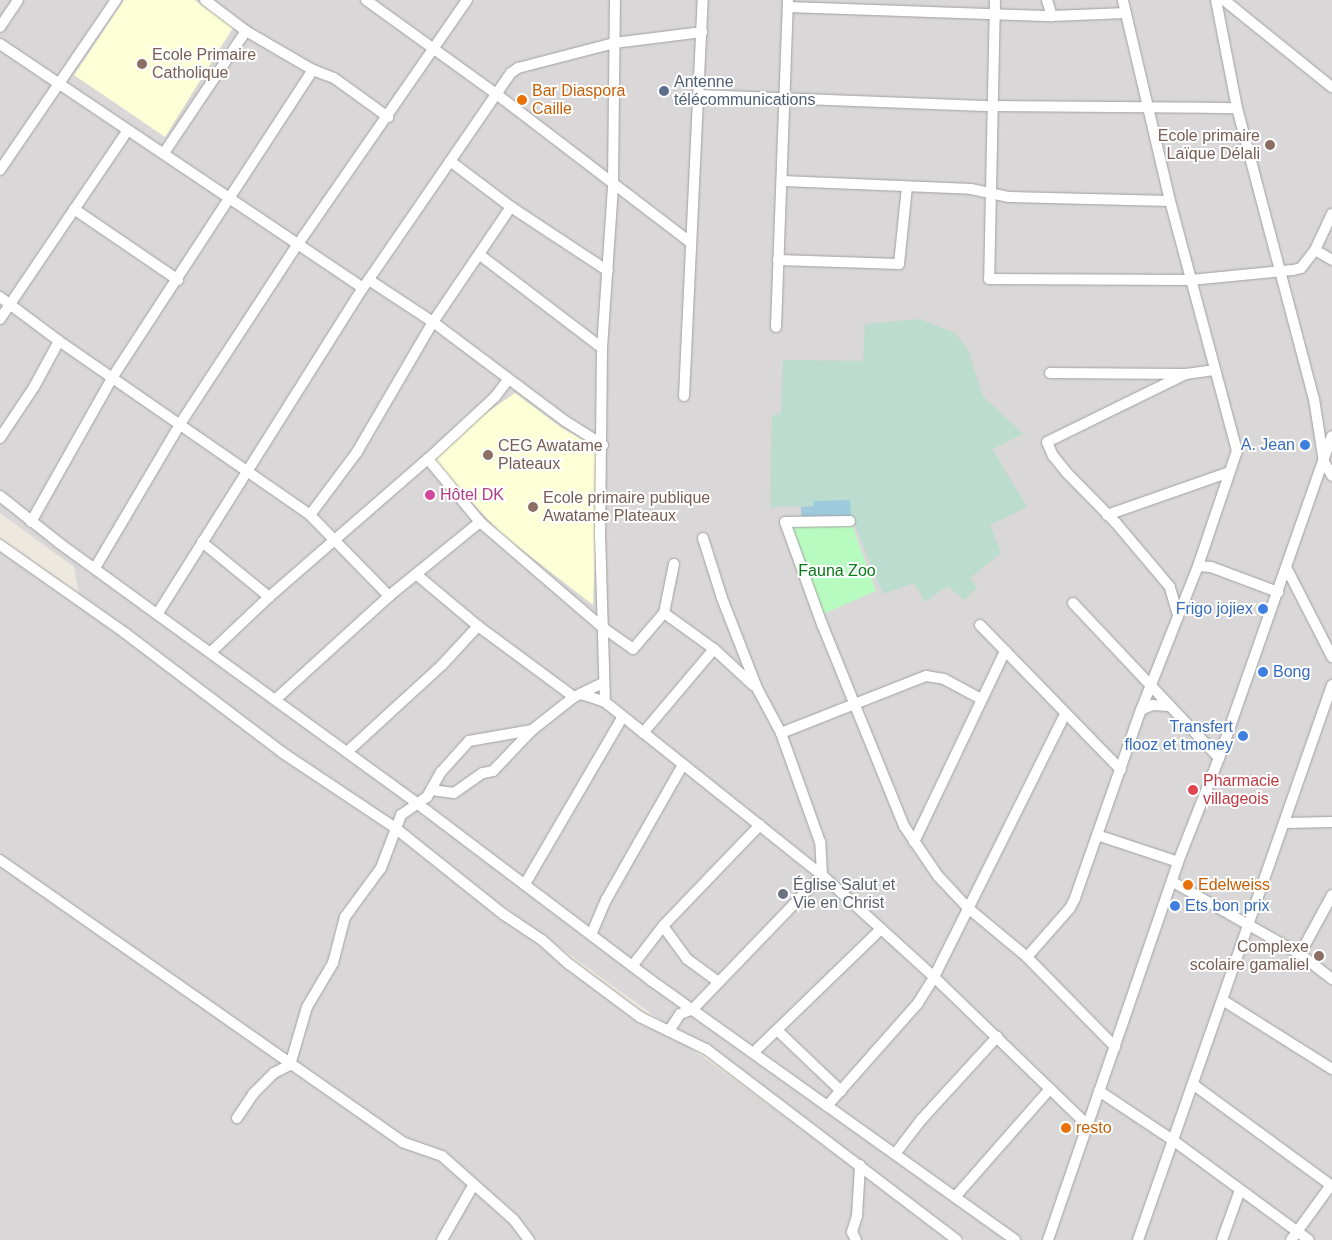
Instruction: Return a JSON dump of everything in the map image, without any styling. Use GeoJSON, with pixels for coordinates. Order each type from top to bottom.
{"type":"FeatureCollection","features":[{"type":"Feature","properties":{"kind":"street"},"geometry":{"type":"LineString","coordinates":[[0,27],[18,0]]}},
{"type":"Feature","properties":{"kind":"street"},"geometry":{"type":"LineString","coordinates":[[0,170],[116,0]]}},
{"type":"Feature","properties":{"kind":"street"},"geometry":{"type":"LineString","coordinates":[[95,568],[180,424],[298,244],[388,117],[467,0]]}},
{"type":"Feature","properties":{"kind":"street"},"geometry":{"type":"LineString","coordinates":[[606,702],[603,683],[602,627],[602,348],[613,185],[614,0]]}},
{"type":"Feature","properties":{"kind":"street"},"geometry":{"type":"LineString","coordinates":[[684,396],[703,0]]}},
{"type":"Feature","properties":{"kind":"street"},"geometry":{"type":"LineString","coordinates":[[869,0],[869,12]]}},
{"type":"Feature","properties":{"kind":"street"},"geometry":{"type":"LineString","coordinates":[[994,0],[988,280],[1191,280],[1279,272],[1301,268],[1315,250],[1332,214]]}},
{"type":"Feature","properties":{"kind":"street"},"geometry":{"type":"LineString","coordinates":[[1047,0],[1052,16]]}},
{"type":"Feature","properties":{"kind":"street"},"geometry":{"type":"LineString","coordinates":[[1027,956],[1070,908],[1177,612],[1198,566],[1237,451],[1170,201],[1123,0]]}},
{"type":"Feature","properties":{"kind":"street"},"geometry":{"type":"LineString","coordinates":[[1216,0],[1237,108],[1257,175],[1279,272],[1314,399],[1324,462],[1332,476]]}},
{"type":"Feature","properties":{"kind":"street"},"geometry":{"type":"LineString","coordinates":[[1224,0],[1332,87]]}},
{"type":"Feature","properties":{"kind":"street"},"geometry":{"type":"LineString","coordinates":[[209,1],[246,31],[313,70],[334,78],[388,117]]}},
{"type":"Feature","properties":{"kind":"street"},"geometry":{"type":"LineString","coordinates":[[369,1],[495,93],[690,242]]}},
{"type":"Feature","properties":{"kind":"street"},"geometry":{"type":"LineString","coordinates":[[776,327],[783,181],[788,4],[869,12],[1052,16],[1126,13]]}},
{"type":"Feature","properties":{"kind":"street"},"geometry":{"type":"LineString","coordinates":[[164,153],[246,31]]}},
{"type":"Feature","properties":{"kind":"street"},"geometry":{"type":"LineString","coordinates":[[158,613],[366,284],[495,93],[518,68],[614,43],[702,32]]}},
{"type":"Feature","properties":{"kind":"street"},"geometry":{"type":"LineString","coordinates":[[0,44],[298,244],[433,322],[508,380],[603,445]]}},
{"type":"Feature","properties":{"kind":"street"},"geometry":{"type":"LineString","coordinates":[[31,522],[112,378],[178,280],[228,196],[313,70]]}},
{"type":"Feature","properties":{"kind":"street"},"geometry":{"type":"LineString","coordinates":[[699,95],[785,96],[992,106],[1147,105],[1237,108]]}},
{"type":"Feature","properties":{"kind":"street"},"geometry":{"type":"LineString","coordinates":[[0,319],[128,130]]}},
{"type":"Feature","properties":{"kind":"street"},"geometry":{"type":"LineString","coordinates":[[450,162],[511,208],[608,271]]}},
{"type":"Feature","properties":{"kind":"street"},"geometry":{"type":"LineString","coordinates":[[783,181],[972,189],[1009,197],[1170,201]]}},
{"type":"Feature","properties":{"kind":"street"},"geometry":{"type":"LineString","coordinates":[[778,260],[899,264],[907,187]]}},
{"type":"Feature","properties":{"kind":"street"},"geometry":{"type":"LineString","coordinates":[[310,515],[362,444],[433,322],[511,208]]}},
{"type":"Feature","properties":{"kind":"street"},"geometry":{"type":"LineString","coordinates":[[74,210],[178,280]]}},
{"type":"Feature","properties":{"kind":"street"},"geometry":{"type":"LineString","coordinates":[[1315,250],[1332,260]]}},
{"type":"Feature","properties":{"kind":"street"},"geometry":{"type":"LineString","coordinates":[[480,255],[602,348]]}},
{"type":"Feature","properties":{"kind":"street"},"geometry":{"type":"LineString","coordinates":[[0,297],[112,378],[250,470],[310,515],[337,540],[389,596]]}},
{"type":"Feature","properties":{"kind":"street"},"geometry":{"type":"LineString","coordinates":[[0,438],[34,387],[59,341]]}},
{"type":"Feature","properties":{"kind":"street"},"geometry":{"type":"LineString","coordinates":[[1050,373],[1186,374],[1214,370]]}},
{"type":"Feature","properties":{"kind":"street"},"geometry":{"type":"LineString","coordinates":[[1177,612],[1170,587],[1053,456],[1048,442],[1186,374]]}},
{"type":"Feature","properties":{"kind":"street"},"geometry":{"type":"LineString","coordinates":[[211,652],[269,596],[337,540],[428,459],[495,397],[508,380]]}},
{"type":"Feature","properties":{"kind":"street"},"geometry":{"type":"LineString","coordinates":[[1048,1240],[1173,882],[1178,862],[1219,758],[1287,569],[1332,436]]}},
{"type":"Feature","properties":{"kind":"street"},"geometry":{"type":"LineString","coordinates":[[428,459],[480,522],[602,627],[633,649],[664,613],[674,564]]}},
{"type":"Feature","properties":{"kind":"street"},"geometry":{"type":"LineString","coordinates":[[1107,515],[1230,472]]}},
{"type":"Feature","properties":{"kind":"street"},"geometry":{"type":"LineString","coordinates":[[0,496],[31,522],[418,804],[590,935],[1014,1240]]}},
{"type":"Feature","properties":{"kind":"street"},"geometry":{"type":"LineString","coordinates":[[850,521],[784,522],[896,809],[914,842],[968,908],[1027,956],[1115,1046]]}},
{"type":"Feature","properties":{"kind":"street"},"geometry":{"type":"LineString","coordinates":[[276,699],[389,596],[480,522]]}},
{"type":"Feature","properties":{"kind":"street"},"geometry":{"type":"LineString","coordinates":[[669,1031],[680,1014],[693,1009],[822,875],[820,842],[781,733],[757,688],[703,538]]}},
{"type":"Feature","properties":{"kind":"street"},"geometry":{"type":"LineString","coordinates":[[202,542],[269,596]]}},
{"type":"Feature","properties":{"kind":"street"},"geometry":{"type":"LineString","coordinates":[[0,545],[125,633],[255,733],[394,827],[503,914],[542,940],[569,964],[640,1017],[706,1049],[957,1240]]}},
{"type":"Feature","properties":{"kind":"street"},"geometry":{"type":"LineString","coordinates":[[1198,566],[1211,567],[1278,592]]}},
{"type":"Feature","properties":{"kind":"street"},"geometry":{"type":"LineString","coordinates":[[1287,569],[1332,657]]}},
{"type":"Feature","properties":{"kind":"street"},"geometry":{"type":"LineString","coordinates":[[417,575],[478,626],[578,695],[606,702],[682,766],[822,875],[934,976],[1087,1125]]}},
{"type":"Feature","properties":{"kind":"street"},"geometry":{"type":"LineString","coordinates":[[1073,603],[1219,758]]}},
{"type":"Feature","properties":{"kind":"street"},"geometry":{"type":"LineString","coordinates":[[664,613],[714,649],[757,688]]}},
{"type":"Feature","properties":{"kind":"street"},"geometry":{"type":"LineString","coordinates":[[980,625],[1120,770]]}},
{"type":"Feature","properties":{"kind":"street"},"geometry":{"type":"LineString","coordinates":[[347,752],[442,664],[478,626]]}},
{"type":"Feature","properties":{"kind":"street"},"geometry":{"type":"LineString","coordinates":[[643,732],[714,649]]}},
{"type":"Feature","properties":{"kind":"street"},"geometry":{"type":"LineString","coordinates":[[914,842],[1005,651]]}},
{"type":"Feature","properties":{"kind":"street"},"geometry":{"type":"LineString","coordinates":[[781,733],[856,706],[926,676],[944,679],[981,699]]}},
{"type":"Feature","properties":{"kind":"street"},"geometry":{"type":"LineString","coordinates":[[432,790],[454,793],[484,773],[493,771],[532,730],[578,695],[603,683]]}},
{"type":"Feature","properties":{"kind":"street"},"geometry":{"type":"LineString","coordinates":[[1138,1240],[1224,1001],[1332,685]]}},
{"type":"Feature","properties":{"kind":"street"},"geometry":{"type":"LineString","coordinates":[[1141,710],[1153,705],[1168,706]]}},
{"type":"Feature","properties":{"kind":"street"},"geometry":{"type":"LineString","coordinates":[[827,1106],[918,1004],[934,976],[1064,714]]}},
{"type":"Feature","properties":{"kind":"street"},"geometry":{"type":"LineString","coordinates":[[525,884],[623,716]]}},
{"type":"Feature","properties":{"kind":"street"},"geometry":{"type":"LineString","coordinates":[[238,1118],[253,1094],[274,1073],[290,1065],[307,1007],[333,963],[345,917],[381,868],[394,827],[401,815],[418,804],[432,790],[441,772],[468,741],[532,730]]}},
{"type":"Feature","properties":{"kind":"street"},"geometry":{"type":"LineString","coordinates":[[590,935],[606,900],[682,766]]}},
{"type":"Feature","properties":{"kind":"street"},"geometry":{"type":"LineString","coordinates":[[1286,823],[1332,822]]}},
{"type":"Feature","properties":{"kind":"street"},"geometry":{"type":"LineString","coordinates":[[633,965],[663,926],[760,825]]}},
{"type":"Feature","properties":{"kind":"street"},"geometry":{"type":"LineString","coordinates":[[1097,834],[1178,862]]}},
{"type":"Feature","properties":{"kind":"street"},"geometry":{"type":"LineString","coordinates":[[0,860],[402,1142],[442,1156],[514,1220],[529,1240]]}},
{"type":"Feature","properties":{"kind":"street"},"geometry":{"type":"LineString","coordinates":[[1173,882],[1300,954],[1332,979]]}},
{"type":"Feature","properties":{"kind":"street"},"geometry":{"type":"LineString","coordinates":[[1300,954],[1332,895]]}},
{"type":"Feature","properties":{"kind":"street"},"geometry":{"type":"LineString","coordinates":[[663,926],[687,959],[720,982]]}},
{"type":"Feature","properties":{"kind":"street"},"geometry":{"type":"LineString","coordinates":[[754,1052],[778,1031],[881,929]]}},
{"type":"Feature","properties":{"kind":"street"},"geometry":{"type":"LineString","coordinates":[[1224,1001],[1332,1069]]}},
{"type":"Feature","properties":{"kind":"street"},"geometry":{"type":"LineString","coordinates":[[778,1031],[841,1091]]}},
{"type":"Feature","properties":{"kind":"street"},"geometry":{"type":"LineString","coordinates":[[896,1154],[921,1120],[997,1038]]}},
{"type":"Feature","properties":{"kind":"street"},"geometry":{"type":"LineString","coordinates":[[1194,1085],[1331,1185],[1294,1236]]}},
{"type":"Feature","properties":{"kind":"street"},"geometry":{"type":"LineString","coordinates":[[955,1197],[1050,1089]]}},
{"type":"Feature","properties":{"kind":"street"},"geometry":{"type":"LineString","coordinates":[[1099,1091],[1174,1141],[1240,1190],[1294,1236],[1309,1240]]}},
{"type":"Feature","properties":{"kind":"street"},"geometry":{"type":"LineString","coordinates":[[856,1240],[852,1232],[856,1216],[860,1165]]}},
{"type":"Feature","properties":{"kind":"street"},"geometry":{"type":"LineString","coordinates":[[442,1240],[474,1184]]}},
{"type":"Feature","properties":{"kind":"street"},"geometry":{"type":"LineString","coordinates":[[1222,1240],[1240,1190]]}},
{"type":"Feature","properties":{"kind":"shaded area"},"geometry":{"type":"Polygon","coordinates":[[[0,0],[1332,0],[1332,1240],[965,1240],[80,601],[74,567],[0,513],[0,0]]]}},
{"type":"Feature","properties":{"kind":"shaded area"},"geometry":{"type":"Polygon","coordinates":[[[124,0],[194,0],[234,26],[165,137],[74,75],[124,0]]]}},
{"type":"Feature","properties":{"kind":"shaded area"},"geometry":{"type":"Polygon","coordinates":[[[920,319],[955,333],[968,350],[983,396],[1023,434],[992,449],[1027,507],[990,525],[1001,553],[970,578],[977,588],[964,600],[948,586],[925,602],[914,583],[883,594],[851,516],[814,501],[814,506],[770,507],[772,416],[781,413],[783,360],[863,361],[865,324],[920,319]]]}},
{"type":"Feature","properties":{"kind":"shaded area"},"geometry":{"type":"Polygon","coordinates":[[[515,393],[562,428],[599,449],[593,605],[502,534],[436,464],[436,459],[469,425],[515,393]]]}},
{"type":"Feature","properties":{"kind":"shaded area"},"geometry":{"type":"Polygon","coordinates":[[[0,548],[754,1094],[954,1240],[0,1240],[0,548]]]}},
{"type":"Feature","properties":{"kind":"green space","name":"Fauna Zoo"},"geometry":{"type":"Polygon","coordinates":[[[791,525],[852,525],[876,591],[821,615],[791,525]]]}},
{"type":"Feature","properties":{"kind":"water"},"geometry":{"type":"Polygon","coordinates":[[[850,500],[851,516],[801,518],[801,507],[814,506],[814,501],[850,500]]]}},
{"type":"Feature","properties":{"kind":"place","name":"Ecole Primaire Catholique"},"geometry":{"type":"Point","coordinates":[142,64]}},
{"type":"Feature","properties":{"kind":"place","name":"Antenne télécommunications"},"geometry":{"type":"Point","coordinates":[664,91]}},
{"type":"Feature","properties":{"kind":"place","name":"Bar Diaspora Caille"},"geometry":{"type":"Point","coordinates":[522,100]}},
{"type":"Feature","properties":{"kind":"place","name":"Ecole primaire Laïque Délali"},"geometry":{"type":"Point","coordinates":[1270,145]}},
{"type":"Feature","properties":{"kind":"place","name":"A. Jean"},"geometry":{"type":"Point","coordinates":[1305,445]}},
{"type":"Feature","properties":{"kind":"place","name":"CEG Awatame Plateaux"},"geometry":{"type":"Point","coordinates":[488,455]}},
{"type":"Feature","properties":{"kind":"place","name":"Hôtel DK"},"geometry":{"type":"Point","coordinates":[430,495]}},
{"type":"Feature","properties":{"kind":"place","name":"Ecole primaire publique Awatame Plateaux"},"geometry":{"type":"Point","coordinates":[533,507]}},
{"type":"Feature","properties":{"kind":"place","name":"Frigo jojiex"},"geometry":{"type":"Point","coordinates":[1263,609]}},
{"type":"Feature","properties":{"kind":"place","name":"Bong"},"geometry":{"type":"Point","coordinates":[1263,672]}},
{"type":"Feature","properties":{"kind":"place","name":"Transfert flooz et tmoney"},"geometry":{"type":"Point","coordinates":[1243,736]}},
{"type":"Feature","properties":{"kind":"place","name":"Pharmacie villageois"},"geometry":{"type":"Point","coordinates":[1193,790]}},
{"type":"Feature","properties":{"kind":"place","name":"Edelweiss"},"geometry":{"type":"Point","coordinates":[1188,885]}},
{"type":"Feature","properties":{"kind":"place","name":"Église Salut et Vie en Christ"},"geometry":{"type":"Point","coordinates":[783,894]}},
{"type":"Feature","properties":{"kind":"place","name":"Ets bon prix"},"geometry":{"type":"Point","coordinates":[1175,906]}},
{"type":"Feature","properties":{"kind":"place","name":"Complexe scolaire gamaliel"},"geometry":{"type":"Point","coordinates":[1319,956]}},
{"type":"Feature","properties":{"kind":"place","name":"resto"},"geometry":{"type":"Point","coordinates":[1066,1128]}}]}
